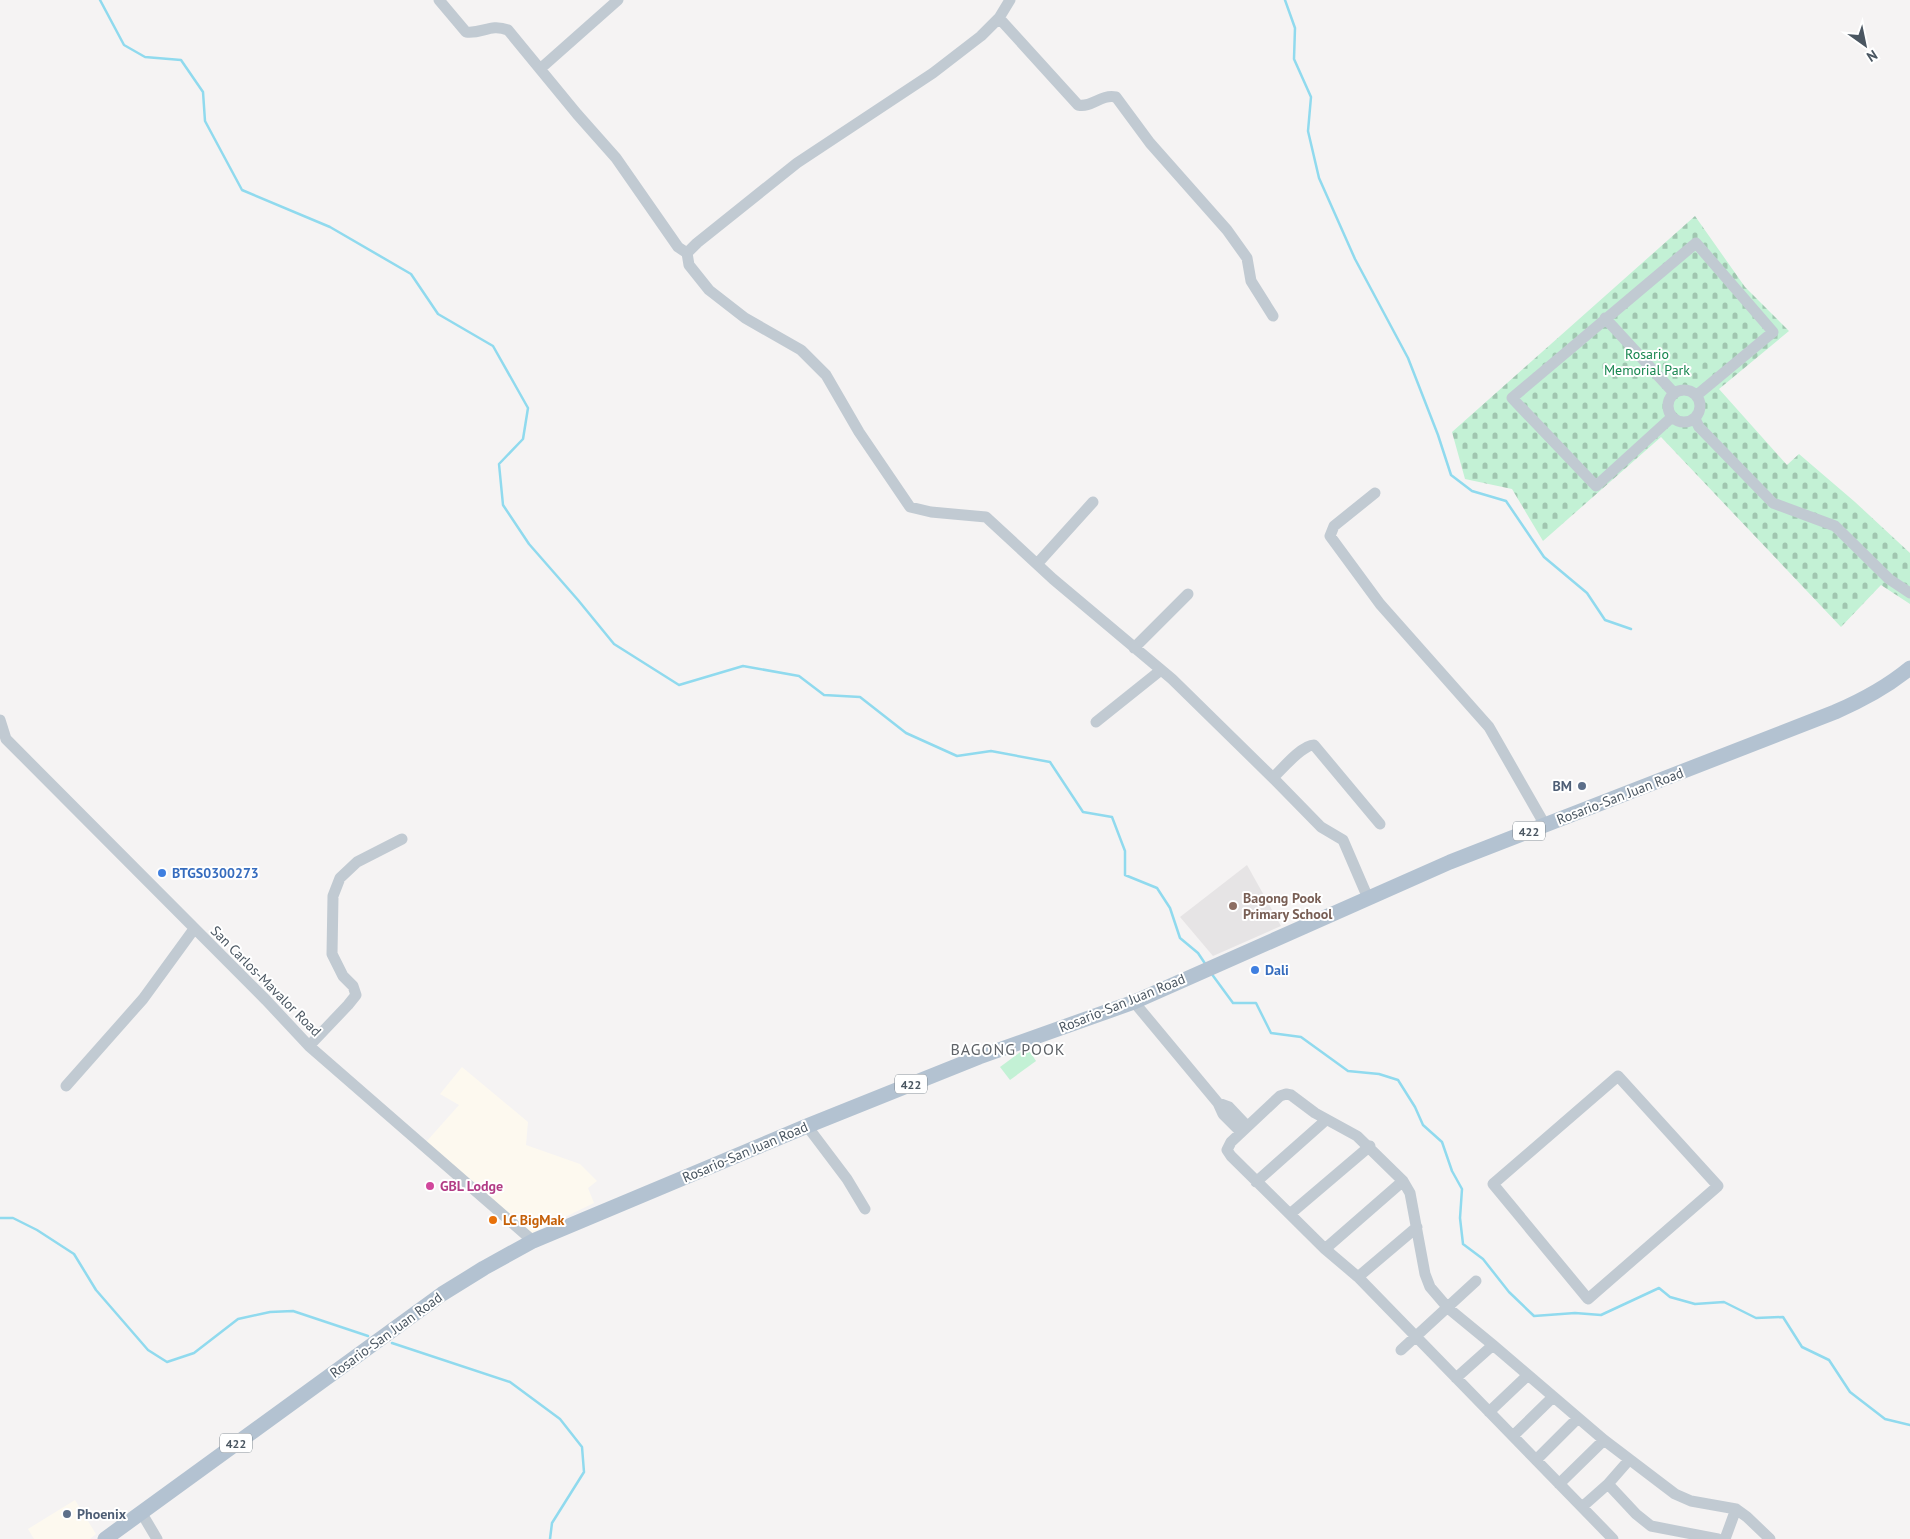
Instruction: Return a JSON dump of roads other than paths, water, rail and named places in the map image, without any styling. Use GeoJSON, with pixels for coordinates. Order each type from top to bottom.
{"type":"FeatureCollection","features":[{"type":"Feature","properties":{"kind":"main road","name":"Rosario-San Juan Road"},"geometry":{"type":"LineString","coordinates":[[105,1539],[442,1294],[533,1241],[807,1126],[979,1057],[1134,1002],[1450,862],[1836,712],[1865,699],[1889,685],[1910,668]]}},
{"type":"Feature","properties":{"kind":"street"},"geometry":{"type":"LineString","coordinates":[[439,0],[466,32],[476,33],[487,28],[499,26],[508,30],[576,114],[616,158],[678,247],[687,253],[690,265],[709,290],[745,318],[801,350],[826,375],[859,432],[910,507],[931,512],[986,517],[1037,564],[1161,670],[1273,778],[1321,828],[1343,840],[1368,898]]}},
{"type":"Feature","properties":{"kind":"street"},"geometry":{"type":"LineString","coordinates":[[540,69],[618,0]]}},
{"type":"Feature","properties":{"kind":"street"},"geometry":{"type":"LineString","coordinates":[[687,253],[798,163],[933,73],[980,36],[999,18],[1010,0]]}},
{"type":"Feature","properties":{"kind":"street"},"geometry":{"type":"LineString","coordinates":[[999,18],[1078,105],[1085,107],[1108,95],[1116,97],[1150,143],[1227,230],[1247,258],[1251,281],[1273,316]]}},
{"type":"Feature","properties":{"kind":"street"},"geometry":{"type":"LineString","coordinates":[[1672,417],[1596,486],[1512,398],[1696,243],[1773,332],[1697,396]]}},
{"type":"Feature","properties":{"kind":"street"},"geometry":{"type":"LineString","coordinates":[[1605,318],[1674,393]]}},
{"type":"Feature","properties":{"kind":"street"},"geometry":{"type":"LineString","coordinates":[[1688,390],[1697,396],[1701,405],[1694,419],[1683,423],[1672,417],[1668,402],[1674,393],[1688,390]]}},
{"type":"Feature","properties":{"kind":"street"},"geometry":{"type":"LineString","coordinates":[[1694,419],[1773,503],[1835,526],[1888,579],[1910,594]]}},
{"type":"Feature","properties":{"kind":"street"},"geometry":{"type":"LineString","coordinates":[[1375,493],[1334,526],[1330,536],[1380,604],[1488,727],[1545,825]]}},
{"type":"Feature","properties":{"kind":"street"},"geometry":{"type":"LineString","coordinates":[[1037,564],[1093,502]]}},
{"type":"Feature","properties":{"kind":"street"},"geometry":{"type":"LineString","coordinates":[[1134,648],[1188,594]]}},
{"type":"Feature","properties":{"kind":"street"},"geometry":{"type":"LineString","coordinates":[[1096,722],[1161,670]]}},
{"type":"Feature","properties":{"kind":"street","name":"San Carlos-Mavalor Road"},"geometry":{"type":"LineString","coordinates":[[0,720],[6,738],[266,1000],[309,1046],[533,1241]]}},
{"type":"Feature","properties":{"kind":"street"},"geometry":{"type":"LineString","coordinates":[[1273,778],[1303,749],[1309,745],[1314,745],[1380,824]]}},
{"type":"Feature","properties":{"kind":"street"},"geometry":{"type":"LineString","coordinates":[[309,1046],[356,995],[353,986],[343,976],[332,954],[333,896],[340,878],[357,862],[402,839]]}},
{"type":"Feature","properties":{"kind":"street"},"geometry":{"type":"LineString","coordinates":[[66,1086],[143,999],[194,929]]}},
{"type":"Feature","properties":{"kind":"street"},"geometry":{"type":"LineString","coordinates":[[1134,1002],[1218,1103],[1224,1116],[1244,1129]]}},
{"type":"Feature","properties":{"kind":"street"},"geometry":{"type":"LineString","coordinates":[[1618,1076],[1718,1186],[1588,1299],[1493,1184],[1618,1076]]}},
{"type":"Feature","properties":{"kind":"street"},"geometry":{"type":"LineString","coordinates":[[1613,1539],[1537,1459],[1415,1338],[1358,1277],[1325,1249],[1231,1156],[1228,1150],[1231,1142],[1280,1096],[1291,1095],[1326,1120],[1351,1132],[1370,1146],[1403,1180],[1410,1193],[1425,1274],[1430,1287],[1447,1308],[1494,1345],[1604,1440],[1683,1498],[1736,1509],[1770,1539]]}},
{"type":"Feature","properties":{"kind":"street"},"geometry":{"type":"LineString","coordinates":[[1256,1182],[1326,1120]]}},
{"type":"Feature","properties":{"kind":"street"},"geometry":{"type":"LineString","coordinates":[[807,1126],[847,1179],[865,1210]]}},
{"type":"Feature","properties":{"kind":"street"},"geometry":{"type":"LineString","coordinates":[[1290,1214],[1370,1146]]}},
{"type":"Feature","properties":{"kind":"street"},"geometry":{"type":"LineString","coordinates":[[1325,1249],[1403,1180]]}},
{"type":"Feature","properties":{"kind":"street"},"geometry":{"type":"LineString","coordinates":[[1358,1277],[1417,1227]]}},
{"type":"Feature","properties":{"kind":"street"},"geometry":{"type":"LineString","coordinates":[[1401,1350],[1476,1281]]}},
{"type":"Feature","properties":{"kind":"street"},"geometry":{"type":"LineString","coordinates":[[1456,1378],[1494,1345]]}},
{"type":"Feature","properties":{"kind":"street"},"geometry":{"type":"LineString","coordinates":[[1490,1412],[1528,1375]]}},
{"type":"Feature","properties":{"kind":"street"},"geometry":{"type":"LineString","coordinates":[[1513,1436],[1553,1397]]}},
{"type":"Feature","properties":{"kind":"street"},"geometry":{"type":"LineString","coordinates":[[1537,1459],[1578,1418]]}},
{"type":"Feature","properties":{"kind":"street"},"geometry":{"type":"LineString","coordinates":[[1560,1484],[1604,1440]]}},
{"type":"Feature","properties":{"kind":"street"},"geometry":{"type":"LineString","coordinates":[[1582,1507],[1608,1484],[1630,1460]]}},
{"type":"Feature","properties":{"kind":"street"},"geometry":{"type":"LineString","coordinates":[[1608,1484],[1636,1514],[1651,1526],[1718,1539]]}},
{"type":"Feature","properties":{"kind":"street"},"geometry":{"type":"LineString","coordinates":[[1725,1539],[1736,1509]]}},
{"type":"Feature","properties":{"kind":"street"},"geometry":{"type":"LineString","coordinates":[[141,1512],[157,1539]]}},
{"type":"Feature","properties":{"kind":"waterway"},"geometry":{"type":"LineString","coordinates":[[100,0],[124,45],[145,57],[181,60],[203,92],[205,121],[242,190],[330,227],[411,274],[438,314],[493,346],[528,408],[523,439],[499,464],[503,505],[529,544],[614,644],[679,685],[743,666],[799,676],[824,695],[860,697],[906,733],[957,756],[991,751],[1050,762],[1083,812],[1112,817],[1125,851],[1125,875],[1157,888],[1170,908],[1180,938],[1198,953],[1206,965]]}},
{"type":"Feature","properties":{"kind":"waterway"},"geometry":{"type":"LineString","coordinates":[[1285,0],[1295,28],[1294,59],[1311,97],[1308,131],[1319,178],[1355,259],[1408,358],[1438,435],[1451,475],[1472,491],[1506,501],[1544,557],[1587,593],[1605,620],[1631,629]]}},
{"type":"Feature","properties":{"kind":"waterway"},"geometry":{"type":"LineString","coordinates":[[1211,973],[1233,1003],[1256,1003],[1271,1033],[1301,1037],[1348,1071],[1379,1074],[1398,1080],[1415,1107],[1423,1125],[1442,1142],[1452,1171],[1462,1189],[1460,1218],[1463,1244],[1483,1259],[1509,1292],[1534,1316],[1575,1313],[1601,1315],[1659,1288],[1670,1297],[1695,1304],[1724,1302],[1756,1318],[1783,1317],[1802,1347],[1829,1360],[1850,1392],[1885,1419],[1910,1425]]}},
{"type":"Feature","properties":{"kind":"waterway"},"geometry":{"type":"LineString","coordinates":[[0,1218],[13,1218],[37,1230],[74,1254],[96,1290],[148,1350],[167,1362],[194,1353],[238,1319],[270,1312],[293,1311],[368,1336]]}},
{"type":"Feature","properties":{"kind":"waterway"},"geometry":{"type":"LineString","coordinates":[[392,1343],[510,1382],[560,1419],[582,1447],[584,1472],[552,1523],[550,1539]]}},
{"type":"Feature","properties":{"kind":"place","name":"BM"},"geometry":{"type":"Point","coordinates":[1582,786]}},
{"type":"Feature","properties":{"kind":"place","name":"BTGS0300273"},"geometry":{"type":"Point","coordinates":[162,873]}},
{"type":"Feature","properties":{"kind":"place","name":"Bagong Pook Primary School"},"geometry":{"type":"Point","coordinates":[1233,906]}},
{"type":"Feature","properties":{"kind":"place","name":"Dali"},"geometry":{"type":"Point","coordinates":[1255,970]}},
{"type":"Feature","properties":{"kind":"place","name":"GBL Lodge"},"geometry":{"type":"Point","coordinates":[430,1186]}},
{"type":"Feature","properties":{"kind":"place","name":"LC BigMak"},"geometry":{"type":"Point","coordinates":[493,1220]}},
{"type":"Feature","properties":{"kind":"place","name":"Phoenix"},"geometry":{"type":"Point","coordinates":[67,1514]}},
{"type":"Feature","properties":{"kind":"district","name":"BAGONG POOK"},"geometry":{"type":"Point","coordinates":[1008,1049]}},
{"type":"Feature","properties":{"kind":"park label","name":"Rosario Memorial Park"},"geometry":{"type":"Point","coordinates":[1647,362]}}]}
